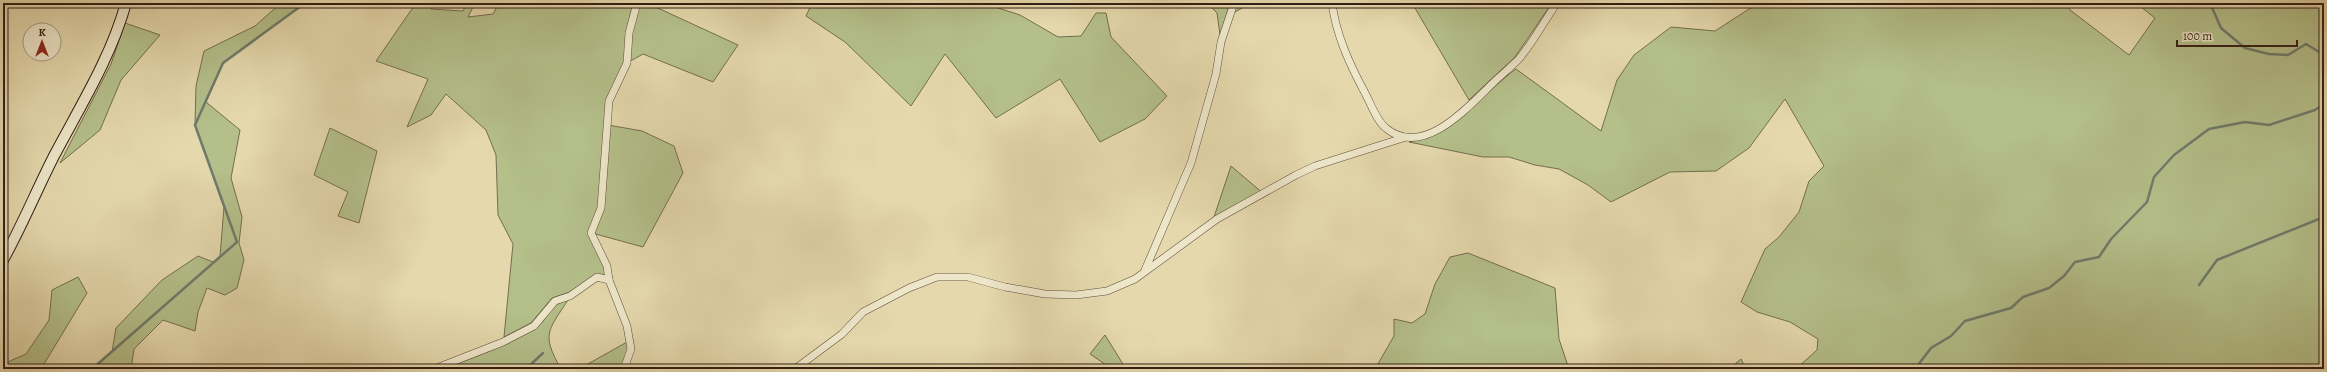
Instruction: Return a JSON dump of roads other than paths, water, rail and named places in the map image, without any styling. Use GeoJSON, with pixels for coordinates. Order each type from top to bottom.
{"type":"FeatureCollection","features":[{"type":"Feature","properties":{"kind":"street"},"geometry":{"type":"LineString","coordinates":[[3,260],[54,156],[96,77],[116,34],[126,3]]}},
{"type":"Feature","properties":{"kind":"street"},"geometry":{"type":"LineString","coordinates":[[624,369],[631,349],[627,326],[609,280],[607,266],[591,233],[601,208],[609,101],[627,63],[629,33],[637,3]]}},
{"type":"Feature","properties":{"kind":"street"},"geometry":{"type":"LineString","coordinates":[[1145,270],[1191,163],[1216,74],[1220,42],[1234,3]]}},
{"type":"Feature","properties":{"kind":"street"},"geometry":{"type":"LineString","coordinates":[[1332,3],[1334,21],[1348,59],[1377,116],[1387,130],[1406,137]]}},
{"type":"Feature","properties":{"kind":"street"},"geometry":{"type":"LineString","coordinates":[[795,369],[842,334],[863,312],[909,288],[937,277],[968,277],[1005,287],[1045,294],[1076,295],[1107,291],[1135,278],[1217,219],[1296,175],[1315,166],[1406,137],[1421,137],[1443,128],[1466,110],[1518,60],[1558,3]]}},
{"type":"Feature","properties":{"kind":"street"},"geometry":{"type":"LineString","coordinates":[[434,369],[503,342],[534,326],[555,301],[570,296],[597,277],[609,280]]}},
{"type":"Feature","properties":{"kind":"waterway"},"geometry":{"type":"LineString","coordinates":[[92,369],[237,242],[195,125],[223,63],[305,3]]}},
{"type":"Feature","properties":{"kind":"waterway"},"geometry":{"type":"LineString","coordinates":[[2210,3],[2221,28],[2245,48],[2269,54],[2288,55],[2306,44],[2324,55]]}},
{"type":"Feature","properties":{"kind":"waterway"},"geometry":{"type":"LineString","coordinates":[[1915,369],[1931,348],[1951,336],[1965,321],[2011,308],[2023,297],[2049,288],[2064,276],[2075,262],[2099,257],[2111,239],[2147,202],[2154,177],[2174,155],[2209,129],[2245,122],[2269,125],[2315,110],[2324,104]]}},
{"type":"Feature","properties":{"kind":"waterway"},"geometry":{"type":"LineString","coordinates":[[2199,285],[2217,260],[2324,217]]}},
{"type":"Feature","properties":{"kind":"waterway"},"geometry":{"type":"LineString","coordinates":[[526,369],[543,353]]}}]}
